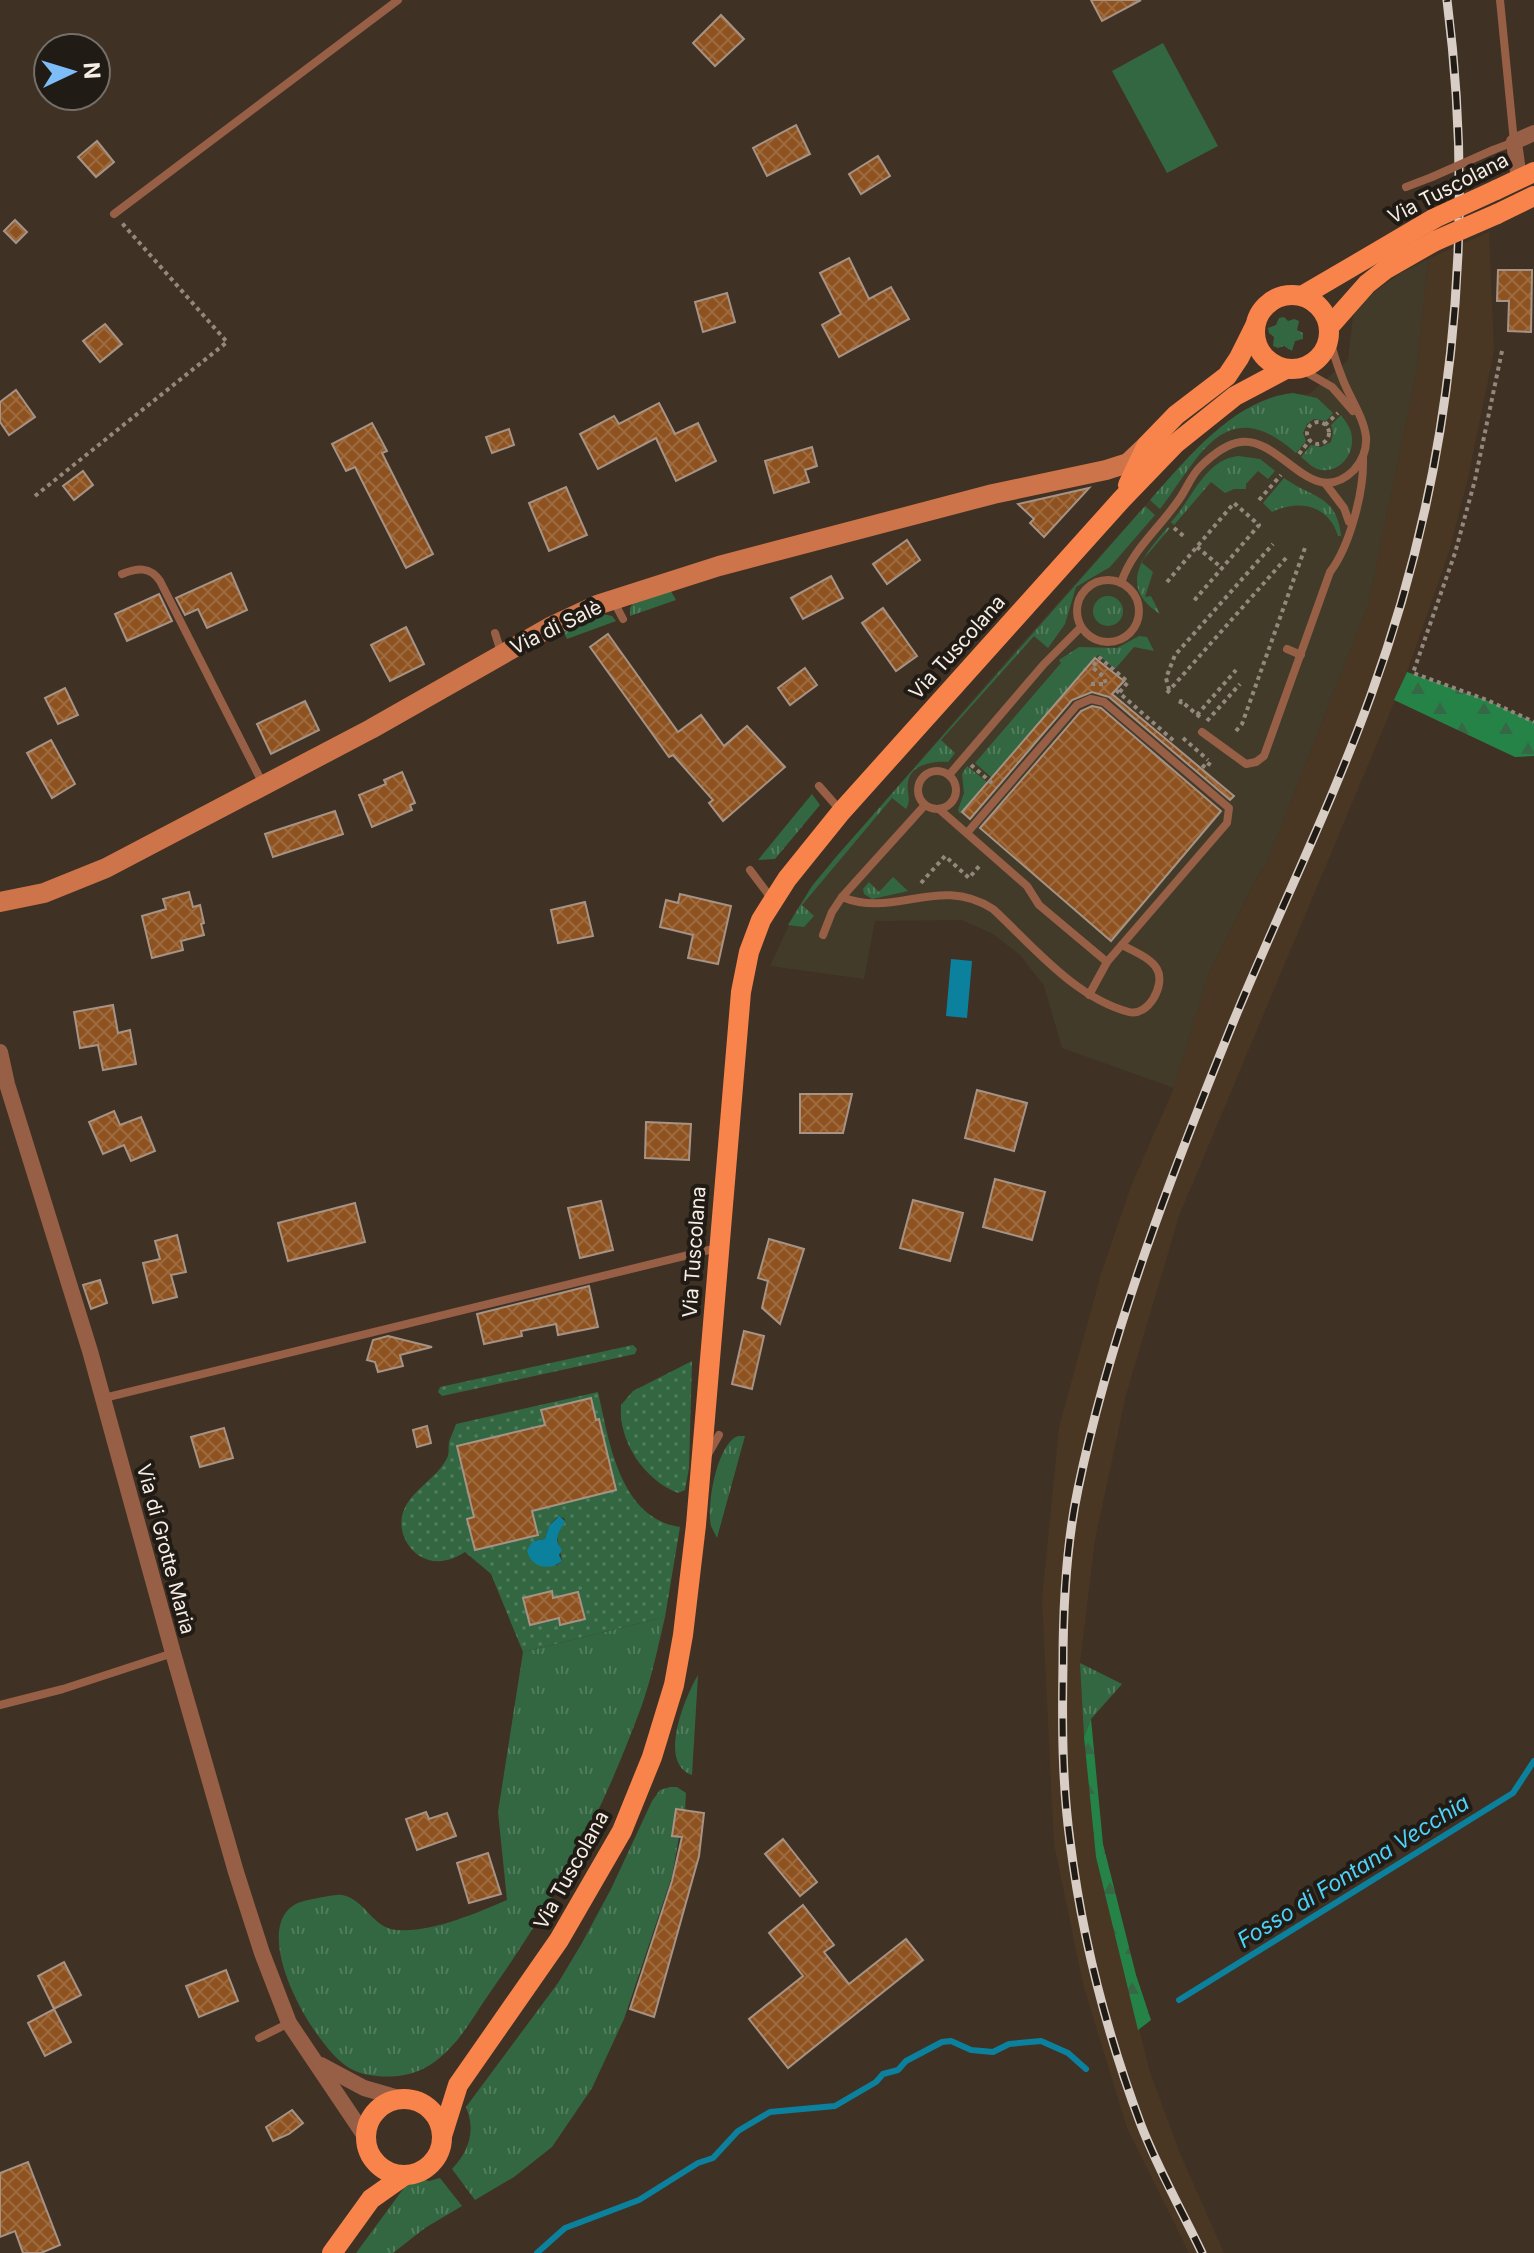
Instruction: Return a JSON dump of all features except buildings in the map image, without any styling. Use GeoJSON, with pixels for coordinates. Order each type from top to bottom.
{"type":"FeatureCollection","features":[{"type":"Feature","properties":{"kind":"main road","name":"Via Tuscolana"},"geometry":{"type":"LineString","coordinates":[[1302,296],[1435,218],[1526,175]]}},
{"type":"Feature","properties":{"kind":"main road","name":"Via Tuscolana"},"geometry":{"type":"LineString","coordinates":[[1329,330],[1367,284],[1386,269],[1435,241],[1534,196]]}},
{"type":"Feature","properties":{"kind":"main road"},"geometry":{"type":"LineString","coordinates":[[1302,296],[1320,308],[1329,330],[1320,356],[1310,364],[1292,368],[1268,360],[1261,352],[1255,332],[1262,311],[1280,297],[1302,296]]}},
{"type":"Feature","properties":{"kind":"main road","name":"Via Tuscolana"},"geometry":{"type":"LineString","coordinates":[[1122,499],[1147,445],[1176,415],[1227,376],[1257,321]]}},
{"type":"Feature","properties":{"kind":"main road","name":"Via Tuscolana"},"geometry":{"type":"LineString","coordinates":[[442,2136],[458,2085],[559,1940],[617,1839],[641,1788],[666,1712],[687,1608],[741,992],[753,940],[773,900],[841,812],[1122,499],[1201,421],[1235,396],[1292,368]]}},
{"type":"Feature","properties":{"kind":"main road","name":"Via di Salè"},"geometry":{"type":"LineString","coordinates":[[0,902],[44,893],[81,879],[390,719],[559,622],[612,600],[719,566],[993,494],[1106,470],[1128,463],[1147,445]]}},
{"type":"Feature","properties":{"kind":"main road"},"geometry":{"type":"LineString","coordinates":[[371,2199],[368,2127],[375,2113],[387,2103],[458,2085]]}},
{"type":"Feature","properties":{"kind":"main road"},"geometry":{"type":"LineString","coordinates":[[368,2144],[377,2164],[390,2172],[405,2175],[420,2172],[432,2163],[440,2150],[442,2136],[439,2121],[431,2109],[406,2099]]}},
{"type":"Feature","properties":{"kind":"main road"},"geometry":{"type":"LineString","coordinates":[[332,2253],[371,2199],[405,2175]]}},
{"type":"Feature","properties":{"kind":"street"},"geometry":{"type":"LineString","coordinates":[[1526,175],[1514,142],[1534,133]]}},
{"type":"Feature","properties":{"kind":"street","name":"Via di Grotte Maria"},"geometry":{"type":"LineString","coordinates":[[0,1052],[3,1078],[104,1398],[173,1653],[262,1953],[289,2023],[368,2144]]}},
{"type":"Feature","properties":{"kind":"street"},"geometry":{"type":"LineString","coordinates":[[317,2063],[364,2088],[406,2099]]}},
{"type":"Feature","properties":{"kind":"lane"},"geometry":{"type":"LineString","coordinates":[[114,214],[398,0]]}},
{"type":"Feature","properties":{"kind":"lane"},"geometry":{"type":"LineString","coordinates":[[1406,187],[1514,142],[1500,0]]}},
{"type":"Feature","properties":{"kind":"lane"},"geometry":{"type":"LineString","coordinates":[[1202,732],[1246,764],[1256,762],[1269,746],[1330,572],[1344,549],[1361,488],[1366,434],[1336,363],[1329,330]]}},
{"type":"Feature","properties":{"kind":"lane"},"geometry":{"type":"LineString","coordinates":[[1292,368],[1332,387],[1361,421]]}},
{"type":"Feature","properties":{"kind":"lane"},"geometry":{"type":"LineString","coordinates":[[1121,583],[1131,560],[1170,513],[1199,468],[1227,446],[1241,442],[1267,448],[1302,474],[1325,483],[1344,508],[1350,527]]}},
{"type":"Feature","properties":{"kind":"lane"},"geometry":{"type":"LineString","coordinates":[[1325,483],[1347,476],[1363,459]]}},
{"type":"Feature","properties":{"kind":"lane"},"geometry":{"type":"LineString","coordinates":[[122,574],[145,569],[160,581],[264,785]]}},
{"type":"Feature","properties":{"kind":"lane"},"geometry":{"type":"LineString","coordinates":[[1102,581],[1121,583],[1130,589],[1139,608],[1137,623],[1119,641],[1102,642],[1081,627],[1077,608],[1085,590],[1102,581]]}},
{"type":"Feature","properties":{"kind":"lane"},"geometry":{"type":"LineString","coordinates":[[612,600],[623,619]]}},
{"type":"Feature","properties":{"kind":"lane"},"geometry":{"type":"LineString","coordinates":[[949,775],[1044,664],[1081,627]]}},
{"type":"Feature","properties":{"kind":"lane"},"geometry":{"type":"LineString","coordinates":[[495,633],[501,653]]}},
{"type":"Feature","properties":{"kind":"lane"},"geometry":{"type":"LineString","coordinates":[[1287,649],[1301,655]]}},
{"type":"Feature","properties":{"kind":"lane"},"geometry":{"type":"LineString","coordinates":[[967,833],[1077,705],[1091,699],[1104,702],[1229,808],[1227,823],[1107,962],[1089,995]]}},
{"type":"Feature","properties":{"kind":"lane"},"geometry":{"type":"LineString","coordinates":[[939,809],[949,804],[955,795],[955,784],[949,775],[938,771],[922,778],[918,795],[925,805],[939,809],[967,833],[1027,886],[1039,905],[1107,962]]}},
{"type":"Feature","properties":{"kind":"lane"},"geometry":{"type":"LineString","coordinates":[[819,786],[841,812]]}},
{"type":"Feature","properties":{"kind":"lane"},"geometry":{"type":"LineString","coordinates":[[823,935],[842,897],[925,805]]}},
{"type":"Feature","properties":{"kind":"lane"},"geometry":{"type":"LineString","coordinates":[[750,870],[773,900]]}},
{"type":"Feature","properties":{"kind":"lane"},"geometry":{"type":"LineString","coordinates":[[842,897],[871,905],[938,895],[978,899],[1089,995],[1132,1013],[1142,1012],[1151,1004],[1160,977],[1158,970],[1122,945]]}},
{"type":"Feature","properties":{"kind":"lane"},"geometry":{"type":"LineString","coordinates":[[104,1398],[718,1254],[731,1278]]}},
{"type":"Feature","properties":{"kind":"lane"},"geometry":{"type":"LineString","coordinates":[[701,1467],[719,1435]]}},
{"type":"Feature","properties":{"kind":"lane"},"geometry":{"type":"LineString","coordinates":[[0,1705],[63,1689],[173,1653]]}},
{"type":"Feature","properties":{"kind":"lane"},"geometry":{"type":"LineString","coordinates":[[259,2038],[289,2023]]}},
{"type":"Feature","properties":{"kind":"path"},"geometry":{"type":"LineString","coordinates":[[35,496],[227,342],[114,214]]}},
{"type":"Feature","properties":{"kind":"path"},"geometry":{"type":"LineString","coordinates":[[1502,351],[1475,480],[1455,553],[1413,673],[1487,700],[1534,722]]}},
{"type":"Feature","properties":{"kind":"path"},"geometry":{"type":"LineString","coordinates":[[1325,425],[1338,413]]}},
{"type":"Feature","properties":{"kind":"path"},"geometry":{"type":"LineString","coordinates":[[1325,425],[1329,434],[1324,442],[1315,444],[1310,440],[1307,431],[1310,426],[1325,425]]}},
{"type":"Feature","properties":{"kind":"path"},"geometry":{"type":"LineString","coordinates":[[1299,455],[1310,440]]}},
{"type":"Feature","properties":{"kind":"path"},"geometry":{"type":"LineString","coordinates":[[1259,500],[1281,475]]}},
{"type":"Feature","properties":{"kind":"path"},"geometry":{"type":"LineString","coordinates":[[1167,582],[1234,503],[1259,525],[1192,603]]}},
{"type":"Feature","properties":{"kind":"path"},"geometry":{"type":"LineString","coordinates":[[1247,514],[1253,508]]}},
{"type":"Feature","properties":{"kind":"path"},"geometry":{"type":"LineString","coordinates":[[1172,526],[1186,538]]}},
{"type":"Feature","properties":{"kind":"path"},"geometry":{"type":"LineString","coordinates":[[1273,544],[1175,655],[1166,678],[1168,692],[1286,558]]}},
{"type":"Feature","properties":{"kind":"path"},"geometry":{"type":"LineString","coordinates":[[1236,731],[1242,724],[1306,545]]}},
{"type":"Feature","properties":{"kind":"path"},"geometry":{"type":"LineString","coordinates":[[1197,547],[1222,568]]}},
{"type":"Feature","properties":{"kind":"path"},"geometry":{"type":"LineString","coordinates":[[1104,677],[1092,667],[1100,658],[1128,682],[1117,691],[1178,744],[1182,739]]}},
{"type":"Feature","properties":{"kind":"path"},"geometry":{"type":"LineString","coordinates":[[1197,715],[1236,670]]}},
{"type":"Feature","properties":{"kind":"path"},"geometry":{"type":"LineString","coordinates":[[1180,704],[1181,701],[1206,723],[1240,684]]}},
{"type":"Feature","properties":{"kind":"path"},"geometry":{"type":"LineString","coordinates":[[1146,716],[1153,708]]}},
{"type":"Feature","properties":{"kind":"path"},"geometry":{"type":"LineString","coordinates":[[1159,727],[1166,719]]}},
{"type":"Feature","properties":{"kind":"path"},"geometry":{"type":"LineString","coordinates":[[1182,739],[1190,740]]}},
{"type":"Feature","properties":{"kind":"path"},"geometry":{"type":"LineString","coordinates":[[1182,739],[1209,761],[1206,768],[1195,758]]}},
{"type":"Feature","properties":{"kind":"path"},"geometry":{"type":"LineString","coordinates":[[971,765],[989,779]]}},
{"type":"Feature","properties":{"kind":"path"},"geometry":{"type":"LineString","coordinates":[[908,899],[945,856],[969,878],[983,862]]}},
{"type":"Feature","properties":{"kind":"shaded area"},"geometry":{"type":"Polygon","coordinates":[[[1489,232],[1494,351],[1449,552],[1407,672],[1179,1216],[1126,1395],[1095,1540],[1080,1663],[1096,1857],[1150,2072],[1179,2151],[1224,2253],[1189,2253],[1127,2128],[1083,1984],[1054,1844],[1042,1600],[1059,1427],[1101,1274],[1131,1186],[1174,1088],[1209,973],[1261,870],[1265,868],[1369,603],[1418,364],[1428,259],[1489,232]]]}},
{"type":"Feature","properties":{"kind":"shaded area"},"geometry":{"type":"Polygon","coordinates":[[[1428,259],[1418,364],[1369,603],[1265,868],[1261,870],[1209,973],[1174,1088],[1062,1048],[1044,986],[1020,955],[993,934],[962,920],[875,921],[864,979],[770,966],[796,910],[836,857],[1172,475],[1229,420],[1257,403],[1276,395],[1309,394],[1348,360],[1353,316],[1370,295],[1399,274],[1428,259]]]}},
{"type":"Feature","properties":{"kind":"green space"},"geometry":{"type":"Polygon","coordinates":[[[1163,43],[1218,146],[1167,173],[1112,71],[1163,43]]]}},
{"type":"Feature","properties":{"kind":"green space"},"geometry":{"type":"Polygon","coordinates":[[[1284,317],[1288,321],[1299,321],[1297,330],[1303,333],[1303,339],[1295,341],[1292,351],[1284,346],[1273,346],[1274,337],[1269,333],[1268,328],[1284,317]]]}},
{"type":"Feature","properties":{"kind":"green space"},"geometry":{"type":"Polygon","coordinates":[[[1293,393],[1317,398],[1333,413],[1326,421],[1314,419],[1307,424],[1303,433],[1306,441],[1296,453],[1271,435],[1250,428],[1232,430],[1216,438],[1201,452],[1160,509],[1150,500],[1213,433],[1231,419],[1271,398],[1293,393]]]}},
{"type":"Feature","properties":{"kind":"green space"},"geometry":{"type":"Polygon","coordinates":[[[1341,415],[1351,432],[1350,452],[1337,467],[1317,469],[1301,457],[1311,445],[1321,447],[1331,442],[1331,425],[1341,415]]]}},
{"type":"Feature","properties":{"kind":"green space"},"geometry":{"type":"Polygon","coordinates":[[[1238,456],[1260,459],[1275,471],[1268,479],[1258,471],[1246,484],[1246,489],[1225,493],[1211,482],[1174,525],[1171,522],[1207,473],[1226,459],[1238,456]]]}},
{"type":"Feature","properties":{"kind":"green space"},"geometry":{"type":"Polygon","coordinates":[[[1284,478],[1329,505],[1339,523],[1341,536],[1320,511],[1292,506],[1272,512],[1263,503],[1284,478]]]}},
{"type":"Feature","properties":{"kind":"green space"},"geometry":{"type":"Polygon","coordinates":[[[1145,506],[1155,515],[1110,567],[1076,587],[1065,624],[1048,648],[1034,636],[941,740],[955,753],[948,762],[930,763],[913,771],[908,782],[909,802],[906,809],[892,798],[802,905],[814,916],[804,927],[788,925],[812,886],[836,857],[1145,506]]]}},
{"type":"Feature","properties":{"kind":"green space"},"geometry":{"type":"Polygon","coordinates":[[[1168,527],[1170,528],[1144,559],[1168,527]]]}},
{"type":"Feature","properties":{"kind":"green space"},"geometry":{"type":"Polygon","coordinates":[[[1142,563],[1153,572],[1145,597],[1151,596],[1160,614],[1139,592],[1137,581],[1142,563]]]}},
{"type":"Feature","properties":{"kind":"green space"},"geometry":{"type":"Polygon","coordinates":[[[671,591],[676,600],[630,616],[633,603],[671,591]]]}},
{"type":"Feature","properties":{"kind":"green space"},"geometry":{"type":"Polygon","coordinates":[[[1108,596],[1114,597],[1122,605],[1122,617],[1114,625],[1108,626],[1102,625],[1094,617],[1093,611],[1094,605],[1102,597],[1108,596]]]}},
{"type":"Feature","properties":{"kind":"green space"},"geometry":{"type":"Polygon","coordinates":[[[603,614],[612,616],[616,621],[567,639],[563,631],[603,614]]]}},
{"type":"Feature","properties":{"kind":"green space"},"geometry":{"type":"Polygon","coordinates":[[[1139,636],[1147,637],[1154,651],[1134,647],[1115,669],[1098,655],[991,777],[975,763],[1061,663],[1059,660],[1079,647],[1117,648],[1139,636]]]}},
{"type":"Feature","properties":{"kind":"green space"},"geometry":{"type":"Polygon","coordinates":[[[1407,672],[1486,700],[1534,722],[1534,756],[1515,757],[1394,700],[1407,672]]]}},
{"type":"Feature","properties":{"kind":"green space"},"geometry":{"type":"Polygon","coordinates":[[[967,766],[987,782],[960,814],[958,810],[964,793],[962,774],[967,766]]]}},
{"type":"Feature","properties":{"kind":"green space"},"geometry":{"type":"Polygon","coordinates":[[[812,794],[820,805],[775,859],[758,860],[812,794]]]}},
{"type":"Feature","properties":{"kind":"green space"},"geometry":{"type":"Polygon","coordinates":[[[893,877],[908,891],[872,899],[864,894],[863,889],[869,882],[879,892],[893,877]]]}},
{"type":"Feature","properties":{"kind":"green space"},"geometry":{"type":"Polygon","coordinates":[[[633,1345],[637,1349],[635,1354],[442,1396],[438,1392],[440,1387],[633,1345]]]}},
{"type":"Feature","properties":{"kind":"green space"},"geometry":{"type":"Polygon","coordinates":[[[692,1361],[689,1468],[685,1490],[678,1493],[654,1479],[636,1458],[624,1432],[621,1405],[633,1391],[692,1361]]]}},
{"type":"Feature","properties":{"kind":"green space"},"geometry":{"type":"Polygon","coordinates":[[[598,1392],[613,1453],[630,1493],[643,1509],[659,1521],[680,1527],[665,1617],[523,1652],[491,1574],[465,1552],[448,1560],[436,1561],[415,1553],[402,1530],[405,1509],[446,1460],[456,1424],[598,1392]],[[591,1399],[541,1411],[546,1432],[457,1446],[469,1497],[552,1477],[559,1504],[616,1490],[600,1420],[596,1420],[591,1399]],[[530,1504],[468,1519],[475,1550],[538,1535],[530,1504]],[[557,1517],[549,1526],[545,1539],[533,1541],[556,1566],[562,1561],[557,1536],[564,1518],[557,1517]],[[578,1592],[554,1598],[561,1625],[585,1619],[578,1592]]]}},
{"type":"Feature","properties":{"kind":"green space"},"geometry":{"type":"Polygon","coordinates":[[[738,1436],[745,1436],[717,1538],[710,1517],[715,1476],[724,1450],[738,1436]]]}},
{"type":"Feature","properties":{"kind":"green space"},"geometry":{"type":"Polygon","coordinates":[[[665,1617],[642,1705],[591,1825],[536,1924],[466,2029],[440,2057],[418,2071],[384,2077],[351,2069],[337,2058],[307,2018],[284,1968],[279,1944],[281,1923],[290,1908],[307,1900],[342,1895],[357,1902],[382,1925],[410,1930],[453,1921],[507,1900],[498,1812],[523,1652],[665,1617]]]}},
{"type":"Feature","properties":{"kind":"green space"},"geometry":{"type":"Polygon","coordinates":[[[1080,1663],[1122,1684],[1091,1719],[1084,1737],[1080,1663]]]}},
{"type":"Feature","properties":{"kind":"green space"},"geometry":{"type":"Polygon","coordinates":[[[698,1675],[692,1775],[682,1768],[676,1757],[675,1744],[681,1713],[698,1675]]]}},
{"type":"Feature","properties":{"kind":"green space"},"geometry":{"type":"Polygon","coordinates":[[[1091,1719],[1103,1844],[1136,1975],[1151,2020],[1138,2030],[1096,1857],[1084,1737],[1091,1719]]]}},
{"type":"Feature","properties":{"kind":"green space"},"geometry":{"type":"Polygon","coordinates":[[[677,1787],[686,1793],[685,1811],[676,1810],[672,1835],[679,1837],[672,1876],[624,2019],[592,2088],[552,2147],[514,2177],[475,2200],[452,2169],[463,2155],[469,2140],[470,2124],[466,2107],[558,1983],[611,1889],[652,1801],[660,1790],[677,1787]]]}},
{"type":"Feature","properties":{"kind":"green space"},"geometry":{"type":"Polygon","coordinates":[[[412,2177],[429,2181],[440,2178],[462,2206],[425,2228],[393,2253],[356,2253],[412,2177]]]}},
{"type":"Feature","properties":{"kind":"water"},"geometry":{"type":"Polygon","coordinates":[[[951,959],[972,961],[967,1018],[946,1016],[951,959]]]}},
{"type":"Feature","properties":{"kind":"water"},"geometry":{"type":"Polygon","coordinates":[[[559,1516],[565,1521],[557,1538],[562,1561],[546,1567],[536,1564],[527,1550],[533,1541],[545,1539],[549,1526],[559,1516]]]}},
{"type":"Feature","properties":{"kind":"waterway","name":"Fosso di Fontana Vecchia"},"geometry":{"type":"LineString","coordinates":[[1179,2000],[1513,1793],[1534,1761]]}},
{"type":"Feature","properties":{"kind":"waterway","name":"Fosso di Fontana Vecchia"},"geometry":{"type":"LineString","coordinates":[[537,2253],[565,2228],[639,2200],[698,2163],[713,2158],[738,2131],[770,2112],[835,2106],[876,2082],[883,2074],[898,2070],[906,2061],[942,2042],[951,2041],[971,2050],[993,2052],[1009,2044],[1041,2041],[1068,2053],[1086,2069]]}},
{"type":"Feature","properties":{"kind":"railway"},"geometry":{"type":"LineString","coordinates":[[1202,2253],[1141,2125],[1107,2021],[1081,1914],[1067,1819],[1063,1752],[1068,1554],[1078,1489],[1092,1429],[1146,1251],[1234,1020],[1322,818],[1371,695],[1399,611],[1421,526],[1439,439],[1451,352],[1457,264],[1459,176],[1456,88],[1447,0]]}}]}
